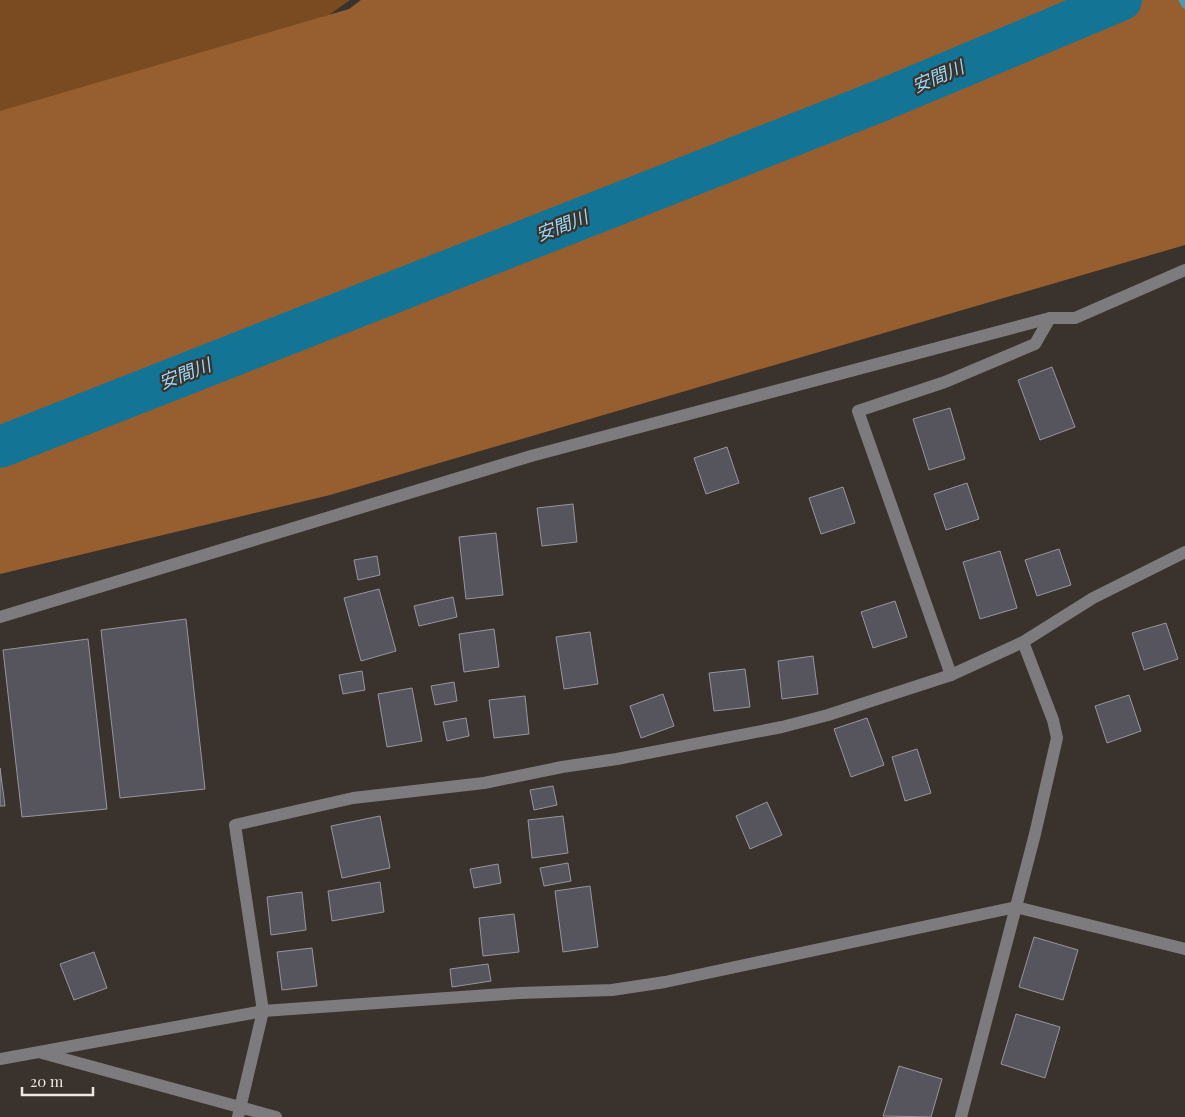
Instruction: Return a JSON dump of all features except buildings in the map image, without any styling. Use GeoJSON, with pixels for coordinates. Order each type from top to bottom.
{"type":"FeatureCollection","features":[{"type":"Feature","properties":{"kind":"street"},"geometry":{"type":"LineString","coordinates":[[0,617],[531,456],[1050,318],[1076,318],[1185,270]]}},
{"type":"Feature","properties":{"kind":"street"},"geometry":{"type":"LineString","coordinates":[[950,675],[858,410],[945,382],[1035,344],[1050,318]]}},
{"type":"Feature","properties":{"kind":"street"},"geometry":{"type":"LineString","coordinates":[[239,1112],[263,1011],[236,825],[353,798],[484,783],[782,727],[828,715],[950,675],[1023,642],[1093,598],[1185,552]]}},
{"type":"Feature","properties":{"kind":"street"},"geometry":{"type":"LineString","coordinates":[[0,622],[20,611]]}},
{"type":"Feature","properties":{"kind":"street"},"geometry":{"type":"LineString","coordinates":[[961,1117],[1016,907],[1057,738],[1053,720],[1023,642]]}},
{"type":"Feature","properties":{"kind":"street"},"geometry":{"type":"LineString","coordinates":[[0,1059],[263,1011],[518,993],[612,990],[665,982],[1016,907],[1185,949]]}},
{"type":"Feature","properties":{"kind":"street"},"geometry":{"type":"LineString","coordinates":[[39,1052],[239,1112],[276,1117]]}},
{"type":"Feature","properties":{"kind":"shaded area"},"geometry":{"type":"Polygon","coordinates":[[[0,0],[350,0],[329,15],[0,131],[0,0]]]}},
{"type":"Feature","properties":{"kind":"shaded area"},"geometry":{"type":"Polygon","coordinates":[[[361,0],[1185,0],[1185,245],[330,495],[0,574],[0,111],[349,9],[361,0]]]}},
{"type":"Feature","properties":{"kind":"waterway","name":"安間川"},"geometry":{"type":"LineString","coordinates":[[0,447],[880,101],[1121,0]]}},
{"type":"Feature","properties":{"kind":"waterway"},"geometry":{"type":"LineString","coordinates":[[1182,0],[1185,5]]}}]}
